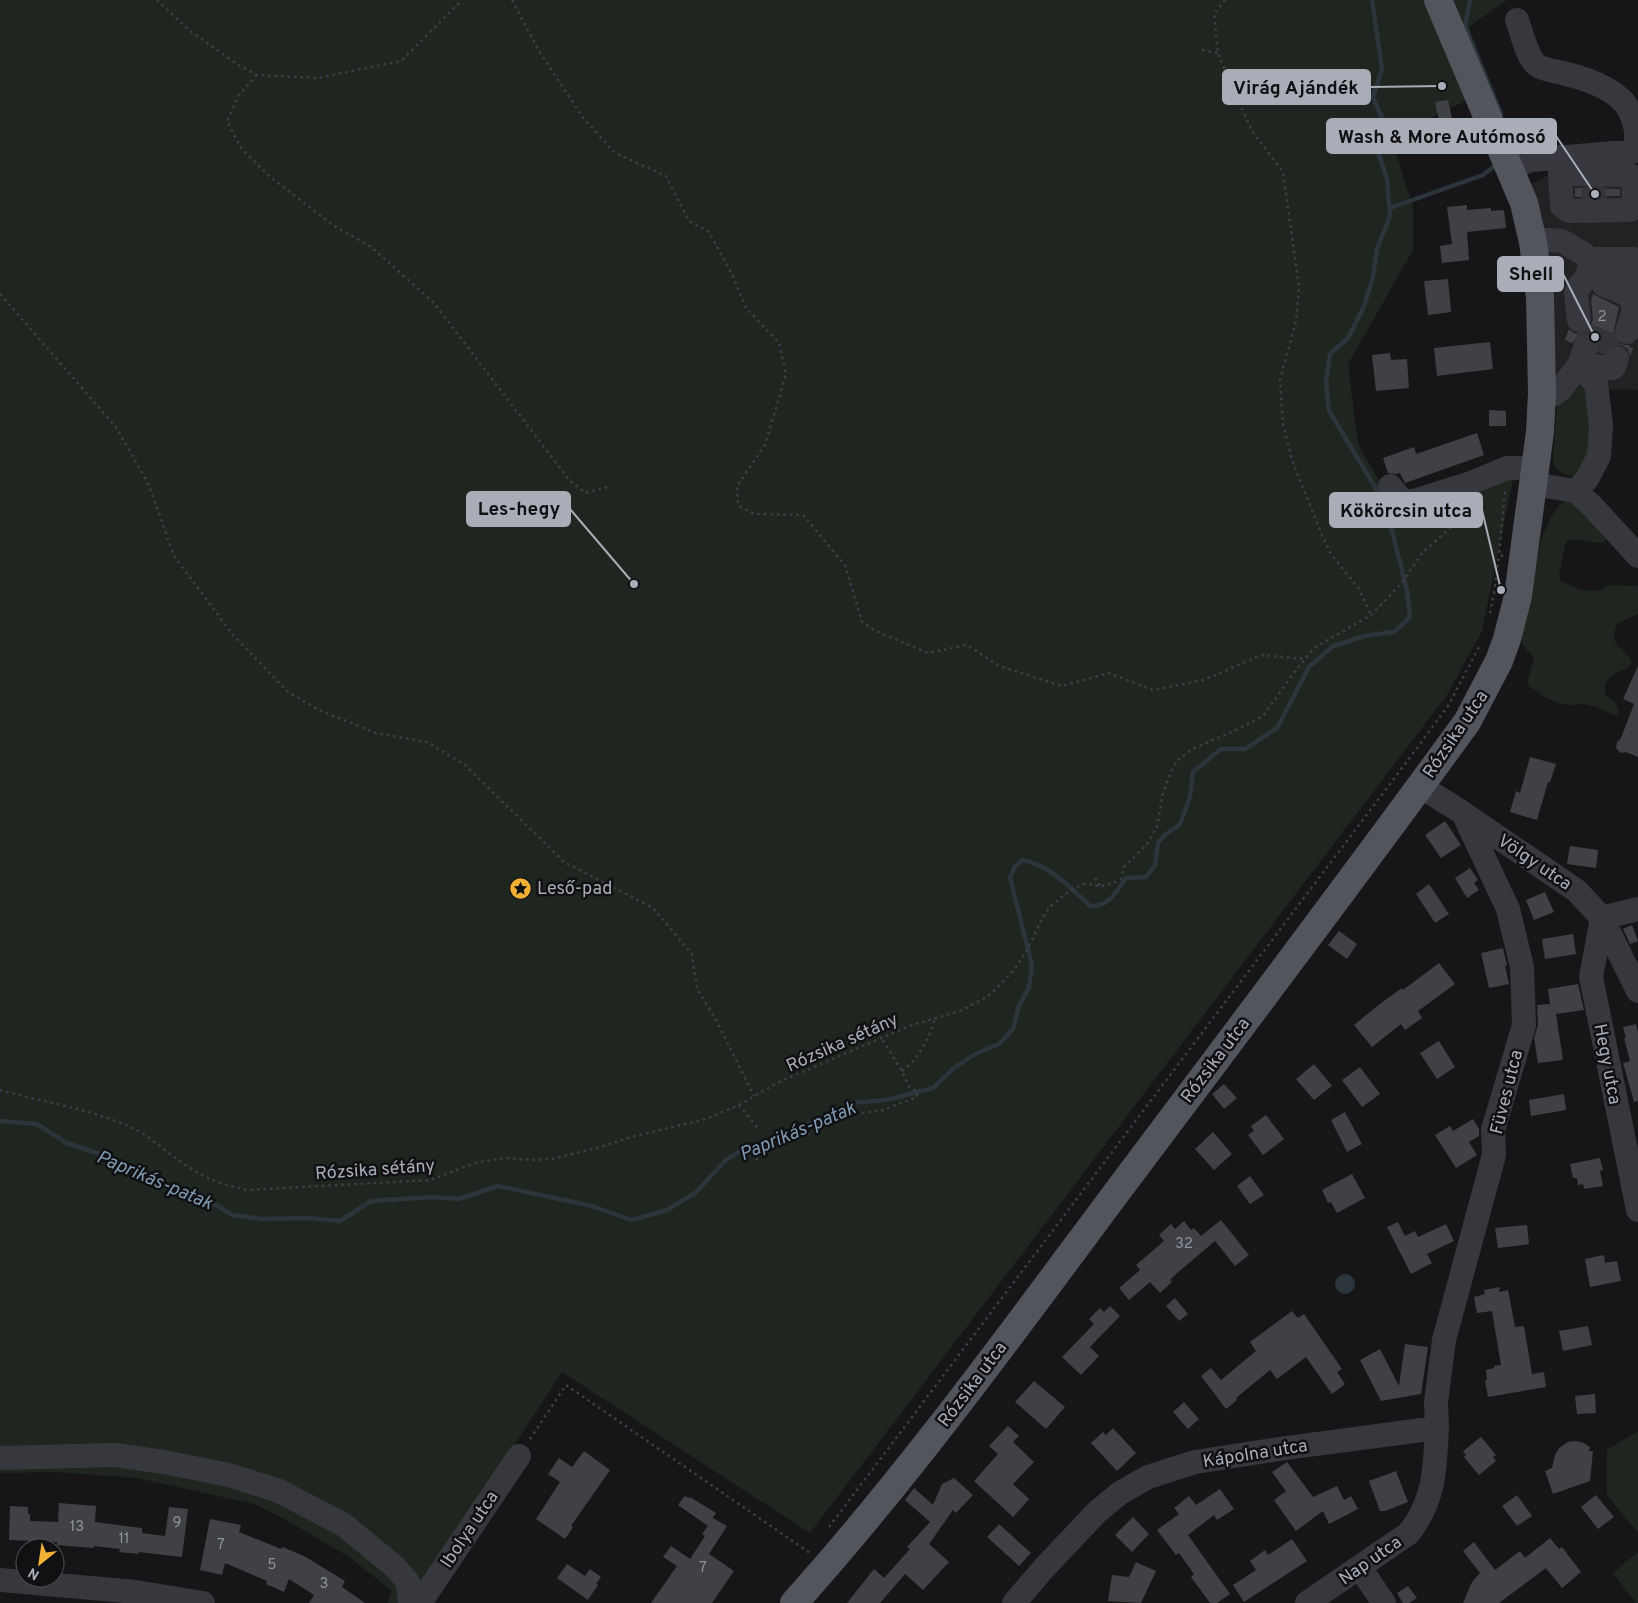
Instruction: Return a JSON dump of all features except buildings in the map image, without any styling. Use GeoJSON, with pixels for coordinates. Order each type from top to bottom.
{"type":"FeatureCollection","features":[{"type":"Feature","properties":{"kind":"main road","name":"Rózsika utca"},"geometry":{"type":"LineString","coordinates":[[794,1603],[828,1566],[1018,1324],[1467,722],[1499,661],[1507,639],[1518,596],[1540,432],[1542,393],[1540,297],[1533,242],[1524,203],[1438,0]]}},
{"type":"Feature","properties":{"kind":"street"},"geometry":{"type":"LineString","coordinates":[[1509,166],[1531,160],[1560,165],[1635,151],[1638,134],[1632,112],[1620,97],[1596,84],[1539,67],[1532,60],[1518,20]]}},
{"type":"Feature","properties":{"kind":"street"},"geometry":{"type":"LineString","coordinates":[[1560,165],[1593,193],[1569,211],[1562,206],[1560,165]]}},
{"type":"Feature","properties":{"kind":"street"},"geometry":{"type":"LineString","coordinates":[[1533,242],[1562,241],[1584,254],[1590,269],[1633,301],[1633,311],[1560,390],[1554,394],[1542,393]]}},
{"type":"Feature","properties":{"kind":"street"},"geometry":{"type":"LineString","coordinates":[[1590,269],[1621,283],[1629,283],[1634,273],[1634,259]]}},
{"type":"Feature","properties":{"kind":"street"},"geometry":{"type":"LineString","coordinates":[[1582,315],[1576,301],[1576,293],[1590,269]]}},
{"type":"Feature","properties":{"kind":"street"},"geometry":{"type":"LineString","coordinates":[[1576,491],[1587,479],[1599,456],[1601,425],[1596,384],[1604,343]]}},
{"type":"Feature","properties":{"kind":"street"},"geometry":{"type":"LineString","coordinates":[[1390,486],[1401,499],[1410,502],[1468,484],[1507,468],[1576,491],[1638,556]]}},
{"type":"Feature","properties":{"kind":"street"},"geometry":{"type":"LineString","coordinates":[[1420,786],[1463,813]]}},
{"type":"Feature","properties":{"kind":"street","name":"Völgy utca"},"geometry":{"type":"LineString","coordinates":[[1463,813],[1577,890],[1602,918],[1638,991]]}},
{"type":"Feature","properties":{"kind":"street","name":"Füves utca"},"geometry":{"type":"LineString","coordinates":[[1437,1428],[1436,1402],[1444,1340],[1494,1155],[1493,1130],[1524,1024],[1522,967],[1508,909],[1463,813]]}},
{"type":"Feature","properties":{"kind":"street"},"geometry":{"type":"LineString","coordinates":[[1602,918],[1638,909]]}},
{"type":"Feature","properties":{"kind":"street","name":"Hegy utca"},"geometry":{"type":"LineString","coordinates":[[1602,918],[1591,977],[1638,1210]]}},
{"type":"Feature","properties":{"kind":"street","name":"Nap utca"},"geometry":{"type":"LineString","coordinates":[[1307,1603],[1409,1533],[1419,1521],[1426,1507],[1434,1475],[1437,1428]]}},
{"type":"Feature","properties":{"kind":"street","name":"Kápolna utca"},"geometry":{"type":"LineString","coordinates":[[1014,1603],[1097,1512],[1120,1494],[1148,1477],[1195,1462],[1437,1428]]}},
{"type":"Feature","properties":{"kind":"street"},"geometry":{"type":"LineString","coordinates":[[0,1458],[115,1455],[164,1462],[229,1475],[279,1491],[344,1525],[395,1567],[408,1582],[410,1603]]}},
{"type":"Feature","properties":{"kind":"street","name":"Ibolya utca"},"geometry":{"type":"LineString","coordinates":[[420,1603],[519,1456]]}},
{"type":"Feature","properties":{"kind":"street"},"geometry":{"type":"LineString","coordinates":[[1360,1568],[1384,1603]]}},
{"type":"Feature","properties":{"kind":"street"},"geometry":{"type":"LineString","coordinates":[[0,1580],[136,1592],[203,1603]]}},
{"type":"Feature","properties":{"kind":"path"},"geometry":{"type":"LineString","coordinates":[[157,0],[189,30],[240,66],[257,75],[318,78],[401,61],[462,0]]}},
{"type":"Feature","properties":{"kind":"path"},"geometry":{"type":"LineString","coordinates":[[512,0],[539,51],[584,119],[615,153],[666,176],[689,220],[709,232],[746,308],[779,343],[786,374],[765,445],[737,486],[738,506],[754,514],[803,516],[846,565],[862,622],[876,631],[928,653],[967,645],[999,666],[1062,686],[1109,673],[1153,690],[1204,680],[1260,655],[1304,659]]}},
{"type":"Feature","properties":{"kind":"path"},"geometry":{"type":"LineString","coordinates":[[1225,0],[1214,14],[1218,53],[1252,131],[1283,172],[1298,287],[1296,321],[1280,380],[1283,424],[1306,497],[1332,554],[1359,589],[1371,615]]}},
{"type":"Feature","properties":{"kind":"path"},"geometry":{"type":"LineString","coordinates":[[1202,50],[1218,53]]}},
{"type":"Feature","properties":{"kind":"path"},"geometry":{"type":"LineString","coordinates":[[257,75],[239,95],[227,121],[241,148],[270,176],[334,226],[370,246],[434,303],[570,481],[586,493],[611,486]]}},
{"type":"Feature","properties":{"kind":"path"},"geometry":{"type":"LineString","coordinates":[[0,294],[116,427],[148,483],[174,556],[233,636],[288,692],[319,710],[376,733],[427,742],[465,765],[564,862],[653,908],[692,954],[697,989],[716,1020],[754,1097]]}},
{"type":"Feature","properties":{"kind":"path","name":"Rózsika sétány"},"geometry":{"type":"LineString","coordinates":[[0,1090],[85,1110],[138,1130],[171,1155],[207,1178],[224,1185],[254,1190],[431,1180],[467,1166],[489,1161],[512,1158],[535,1160],[552,1158],[706,1119],[739,1105],[777,1084],[909,1026],[960,1011],[993,992],[1006,980],[1025,954],[1048,911],[1069,892],[1086,883],[1100,886],[1108,885],[1120,879],[1124,867],[1147,844],[1157,827],[1163,793],[1177,761],[1192,749],[1241,728],[1264,715],[1273,704],[1280,690],[1316,646],[1371,615],[1401,584],[1422,553],[1458,520],[1466,507],[1468,484]]}},
{"type":"Feature","properties":{"kind":"path"},"geometry":{"type":"LineString","coordinates":[[1488,622],[1499,555],[1503,502]]}},
{"type":"Feature","properties":{"kind":"path"},"geometry":{"type":"LineString","coordinates":[[1499,555],[1507,556]]}},
{"type":"Feature","properties":{"kind":"path"},"geometry":{"type":"LineString","coordinates":[[1494,593],[1501,590]]}},
{"type":"Feature","properties":{"kind":"path"},"geometry":{"type":"LineString","coordinates":[[828,1529],[1448,706],[1480,645]]}},
{"type":"Feature","properties":{"kind":"path"},"geometry":{"type":"LineString","coordinates":[[1096,878],[1100,886]]}},
{"type":"Feature","properties":{"kind":"path"},"geometry":{"type":"LineString","coordinates":[[902,1071],[910,1065],[923,1048],[935,1018]]}},
{"type":"Feature","properties":{"kind":"path"},"geometry":{"type":"LineString","coordinates":[[756,1160],[769,1148],[792,1142],[855,1114],[883,1110],[916,1097],[917,1092],[909,1086],[882,1039]]}},
{"type":"Feature","properties":{"kind":"path"},"geometry":{"type":"LineString","coordinates":[[739,1105],[760,1131]]}},
{"type":"Feature","properties":{"kind":"path"},"geometry":{"type":"LineString","coordinates":[[519,1456],[566,1385],[828,1566]]}},
{"type":"Feature","properties":{"kind":"shaded area"},"geometry":{"type":"Polygon","coordinates":[[[0,0],[1507,0],[1470,26],[1475,96],[1391,138],[1413,207],[1413,250],[1348,364],[1358,444],[1383,487],[1402,509],[1514,475],[1482,631],[1447,695],[810,1533],[562,1372],[466,1518],[405,1603],[387,1603],[392,1591],[349,1557],[286,1520],[254,1504],[137,1478],[54,1472],[0,1473],[0,0]]]}},
{"type":"Feature","properties":{"kind":"shaded area"},"geometry":{"type":"Polygon","coordinates":[[[1638,167],[1638,390],[1548,388],[1527,186],[1551,174],[1638,167]]]}},
{"type":"Feature","properties":{"kind":"shaded area"},"geometry":{"type":"Polygon","coordinates":[[[1574,387],[1580,387],[1591,399],[1590,459],[1574,476],[1560,472],[1555,467],[1553,459],[1557,404],[1574,387]]]}},
{"type":"Feature","properties":{"kind":"shaded area"},"geometry":{"type":"Polygon","coordinates":[[[1569,499],[1606,537],[1604,543],[1576,540],[1566,541],[1559,575],[1561,581],[1581,590],[1599,591],[1609,585],[1638,586],[1638,615],[1616,625],[1614,635],[1617,645],[1632,662],[1628,668],[1614,674],[1605,683],[1605,694],[1617,705],[1619,713],[1617,716],[1597,707],[1581,704],[1566,705],[1553,701],[1537,692],[1527,683],[1534,658],[1524,647],[1521,638],[1541,540],[1550,518],[1560,504],[1569,499]]]}},
{"type":"Feature","properties":{"kind":"shaded area"},"geometry":{"type":"Polygon","coordinates":[[[1345,1274],[1352,1277],[1355,1284],[1352,1291],[1345,1294],[1338,1291],[1335,1284],[1338,1277],[1345,1274]]]}},
{"type":"Feature","properties":{"kind":"shaded area"},"geometry":{"type":"Polygon","coordinates":[[[1638,1431],[1638,1533],[1607,1495],[1607,1450],[1638,1431]]]}},
{"type":"Feature","properties":{"kind":"shaded area"},"geometry":{"type":"Polygon","coordinates":[[[1638,1552],[1638,1603],[1636,1603],[1613,1573],[1638,1552]]]}},
{"type":"Feature","properties":{"kind":"waterway","name":"Paprikás-patak"},"geometry":{"type":"LineString","coordinates":[[0,1121],[37,1124],[67,1143],[105,1156],[166,1187],[199,1194],[232,1215],[261,1219],[308,1218],[340,1221],[371,1201],[433,1197],[459,1199],[498,1186],[592,1206],[631,1220],[667,1210],[695,1193],[726,1160],[746,1148],[789,1135],[852,1103],[886,1100],[933,1088],[954,1068],[975,1054],[999,1044],[1013,1029],[1019,1005],[1029,988],[1032,965],[1010,878],[1015,866],[1023,860],[1034,863],[1060,878],[1090,906],[1097,906],[1108,901],[1126,878],[1146,877],[1155,865],[1158,843],[1180,824],[1190,797],[1193,772],[1221,749],[1245,749],[1277,728],[1309,667],[1333,646],[1365,636],[1394,632],[1410,617],[1407,590],[1389,519],[1378,492],[1329,411],[1326,382],[1330,354],[1348,338],[1364,306],[1373,277],[1377,249],[1390,216],[1387,179],[1376,146],[1382,118],[1373,97],[1382,69],[1372,0]]}},
{"type":"Feature","properties":{"kind":"waterway"},"geometry":{"type":"LineString","coordinates":[[1470,0],[1465,26],[1501,114]]}},
{"type":"Feature","properties":{"kind":"waterway"},"geometry":{"type":"LineString","coordinates":[[1390,208],[1483,175],[1496,165]]}},
{"type":"Feature","properties":{"kind":"tunnel"},"geometry":{"type":"LineString","coordinates":[[1594,187],[1594,201]]}},
{"type":"Feature","properties":{"kind":"tunnel"},"geometry":{"type":"LineString","coordinates":[[1585,348],[1596,317]]}},
{"type":"Feature","properties":{"kind":"tunnel"},"geometry":{"type":"LineString","coordinates":[[1603,354],[1610,332]]}},
{"type":"Feature","properties":{"kind":"place","name":"Virág Ajándék"},"geometry":{"type":"Point","coordinates":[1442,86]}},
{"type":"Feature","properties":{"kind":"place","name":"Wash & More Autómosó"},"geometry":{"type":"Point","coordinates":[1595,194]}},
{"type":"Feature","properties":{"kind":"place","name":"Shell"},"geometry":{"type":"Point","coordinates":[1595,337]}},
{"type":"Feature","properties":{"kind":"place","name":"Les-hegy"},"geometry":{"type":"Point","coordinates":[634,584]}},
{"type":"Feature","properties":{"kind":"place","name":"Kökörcsin utca"},"geometry":{"type":"Point","coordinates":[1501,590]}},
{"type":"Feature","properties":{"kind":"place","name":"Leső-pad"},"geometry":{"type":"Point","coordinates":[521,888]}}]}
